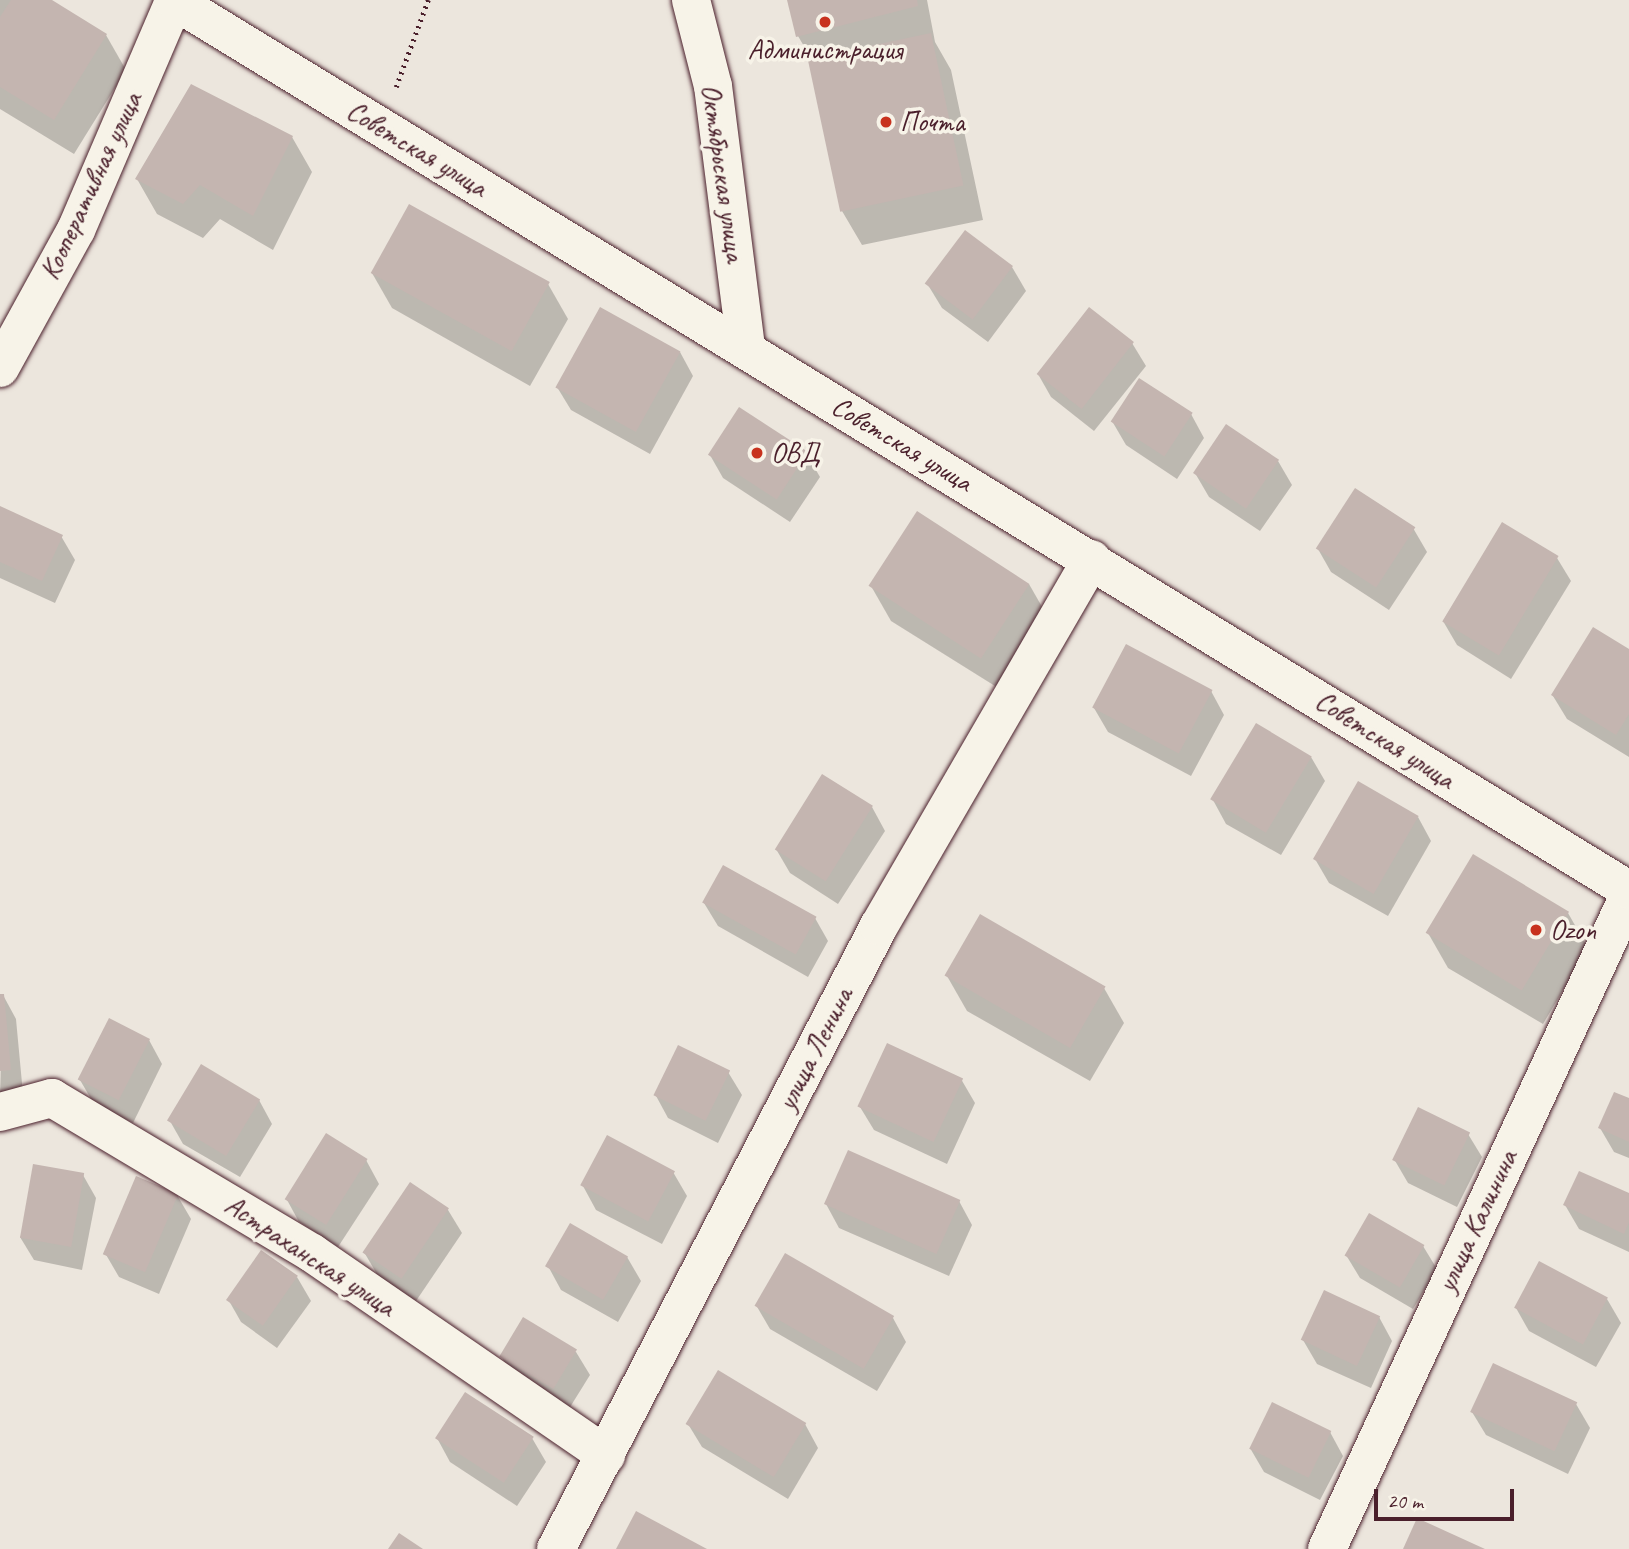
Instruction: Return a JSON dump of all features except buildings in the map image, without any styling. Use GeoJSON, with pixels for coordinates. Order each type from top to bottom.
{"type":"FeatureCollection","features":[{"type":"Feature","properties":{"kind":"street","name":"Советская улица"},"geometry":{"type":"LineString","coordinates":[[174,0],[1092,559],[1629,892]]}},
{"type":"Feature","properties":{"kind":"street","name":"Кооперативная улица"},"geometry":{"type":"LineString","coordinates":[[0,368],[76,230],[174,0]]}},
{"type":"Feature","properties":{"kind":"street","name":"Октябрьская улица"},"geometry":{"type":"LineString","coordinates":[[691,0],[713,86],[746,349]]}},
{"type":"Feature","properties":{"kind":"street","name":"улица Ленина"},"geometry":{"type":"LineString","coordinates":[[556,1549],[879,926],[1092,559]]}},
{"type":"Feature","properties":{"kind":"street","name":"улица Калинина"},"geometry":{"type":"LineString","coordinates":[[1327,1549],[1629,892]]}},
{"type":"Feature","properties":{"kind":"street","name":"Астраханская улица"},"geometry":{"type":"LineString","coordinates":[[0,1112],[52,1098],[312,1253],[606,1455]]}},
{"type":"Feature","properties":{"kind":"path"},"geometry":{"type":"LineString","coordinates":[[382,127],[428,0]]}},
{"type":"Feature","properties":{"kind":"place","name":"Администрация"},"geometry":{"type":"Point","coordinates":[825,22]}},
{"type":"Feature","properties":{"kind":"place","name":"Почта"},"geometry":{"type":"Point","coordinates":[886,122]}},
{"type":"Feature","properties":{"kind":"place","name":"ОВД"},"geometry":{"type":"Point","coordinates":[757,453]}},
{"type":"Feature","properties":{"kind":"place","name":"Ozon"},"geometry":{"type":"Point","coordinates":[1536,930]}}]}
